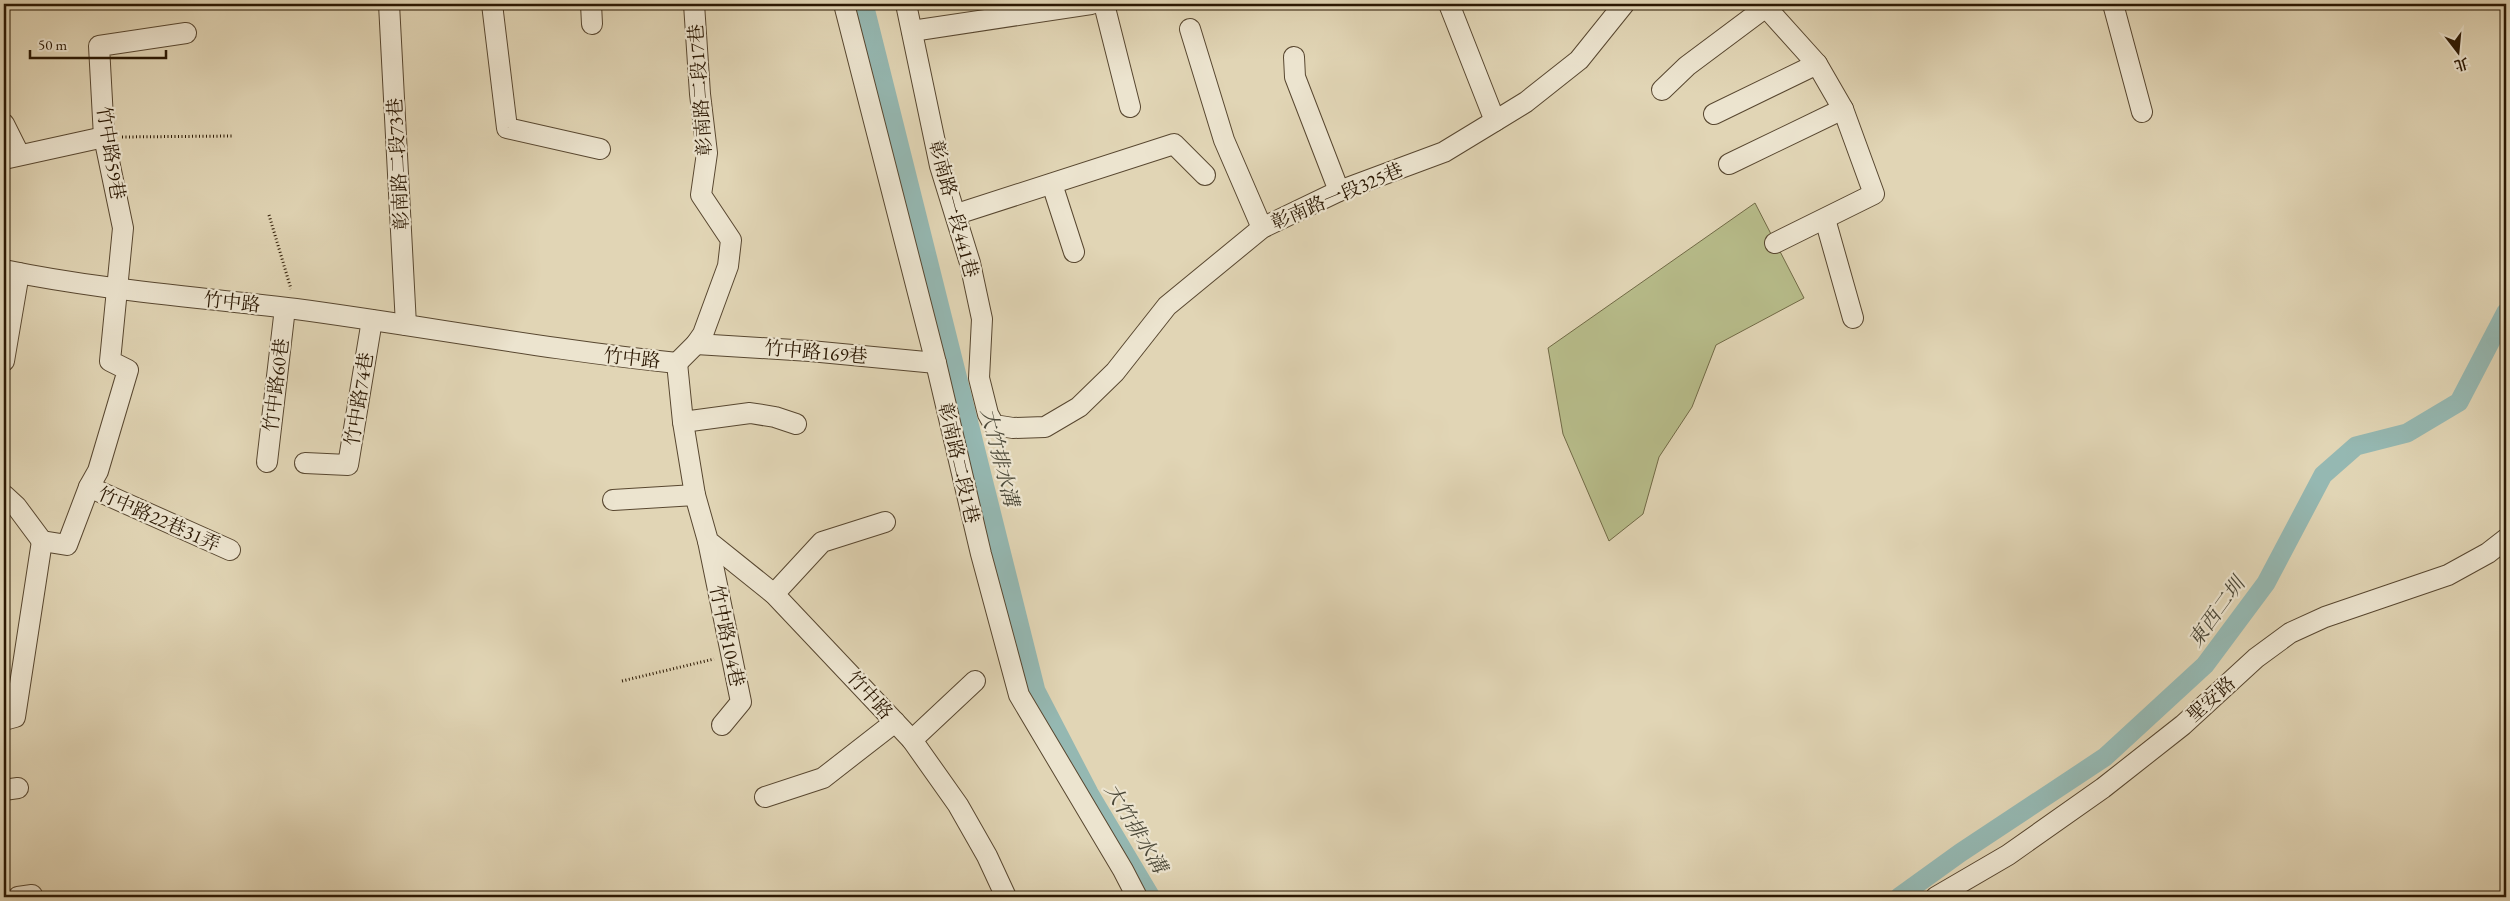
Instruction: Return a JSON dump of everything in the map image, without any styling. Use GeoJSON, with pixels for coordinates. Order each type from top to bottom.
{"type":"FeatureCollection","features":[{"type":"Feature","properties":{"kind":"street","name":"彰南路二段73巷"},"geometry":{"type":"LineString","coordinates":[[389,4],[406,325]]}},
{"type":"Feature","properties":{"kind":"street"},"geometry":{"type":"LineString","coordinates":[[492,4],[507,128],[600,150]]}},
{"type":"Feature","properties":{"kind":"street"},"geometry":{"type":"LineString","coordinates":[[591,4],[592,24]]}},
{"type":"Feature","properties":{"kind":"street","name":"彰南路二段17巷"},"geometry":{"type":"LineString","coordinates":[[677,363],[703,334],[728,266],[731,240],[701,195],[708,153],[700,94],[694,4]]}},
{"type":"Feature","properties":{"kind":"street","name":"彰南路二段1巷"},"geometry":{"type":"LineString","coordinates":[[844,4],[936,363],[981,554],[1019,695],[1123,870],[1137,897]]}},
{"type":"Feature","properties":{"kind":"street","name":"彰南路一段441巷"},"geometry":{"type":"LineString","coordinates":[[906,4],[940,166],[957,214],[982,319],[980,378],[988,414]]}},
{"type":"Feature","properties":{"kind":"street"},"geometry":{"type":"LineString","coordinates":[[912,31],[1096,4],[1130,107]]}},
{"type":"Feature","properties":{"kind":"street"},"geometry":{"type":"LineString","coordinates":[[1449,4],[1496,121]]}},
{"type":"Feature","properties":{"kind":"street"},"geometry":{"type":"LineString","coordinates":[[2113,4],[2142,112]]}},
{"type":"Feature","properties":{"kind":"street","name":"彰南路一段325巷"},"geometry":{"type":"LineString","coordinates":[[988,414],[994,425],[1013,428],[1045,427],[1079,407],[1114,372],[1167,306],[1262,228],[1339,191],[1444,152],[1496,121],[1526,102],[1579,60],[1621,5]]}},
{"type":"Feature","properties":{"kind":"street"},"geometry":{"type":"LineString","coordinates":[[1662,90],[1687,66],[1764,5],[1817,64],[1843,109],[1874,194],[1775,243]]}},
{"type":"Feature","properties":{"kind":"street"},"geometry":{"type":"LineString","coordinates":[[1190,29],[1224,140],[1262,228]]}},
{"type":"Feature","properties":{"kind":"street","name":"竹中路59巷"},"geometry":{"type":"LineString","coordinates":[[118,289],[123,228],[104,137],[99,46],[186,33]]}},
{"type":"Feature","properties":{"kind":"street"},"geometry":{"type":"LineString","coordinates":[[1294,57],[1295,77],[1339,191]]}},
{"type":"Feature","properties":{"kind":"street"},"geometry":{"type":"LineString","coordinates":[[1714,114],[1817,64]]}},
{"type":"Feature","properties":{"kind":"street"},"geometry":{"type":"LineString","coordinates":[[1729,164],[1843,109]]}},
{"type":"Feature","properties":{"kind":"street"},"geometry":{"type":"LineString","coordinates":[[4,124],[11,156],[104,137]]}},
{"type":"Feature","properties":{"kind":"street"},"geometry":{"type":"LineString","coordinates":[[957,214],[1174,144],[1205,175]]}},
{"type":"Feature","properties":{"kind":"street"},"geometry":{"type":"LineString","coordinates":[[1052,184],[1074,252]]}},
{"type":"Feature","properties":{"kind":"street"},"geometry":{"type":"LineString","coordinates":[[1825,219],[1853,318]]}},
{"type":"Feature","properties":{"kind":"street","name":"竹中路"},"geometry":{"type":"LineString","coordinates":[[11,271],[118,289],[291,309],[598,355],[677,363],[683,422],[695,495],[708,541],[774,594],[912,740],[958,805],[987,856],[1006,897]]}},
{"type":"Feature","properties":{"kind":"street"},"geometry":{"type":"LineString","coordinates":[[4,361],[11,271]]}},
{"type":"Feature","properties":{"kind":"street","name":"竹中路22巷31弄"},"geometry":{"type":"LineString","coordinates":[[42,541],[66,545],[89,487],[98,471],[128,370],[110,361],[118,289]]}},
{"type":"Feature","properties":{"kind":"street","name":"竹中路60巷"},"geometry":{"type":"LineString","coordinates":[[267,462],[291,309]]}},
{"type":"Feature","properties":{"kind":"street","name":"竹中路74巷"},"geometry":{"type":"LineString","coordinates":[[305,463],[348,465],[372,320]]}},
{"type":"Feature","properties":{"kind":"street","name":"竹中路169巷"},"geometry":{"type":"LineString","coordinates":[[696,344],[810,351],[936,363]]}},
{"type":"Feature","properties":{"kind":"street"},"geometry":{"type":"LineString","coordinates":[[683,422],[750,413],[775,417],[796,424]]}},
{"type":"Feature","properties":{"kind":"street","name":"竹中路22巷31弄"},"geometry":{"type":"LineString","coordinates":[[89,487],[230,550]]}},
{"type":"Feature","properties":{"kind":"street"},"geometry":{"type":"LineString","coordinates":[[4,495],[16,506],[42,541],[15,717],[4,720]]}},
{"type":"Feature","properties":{"kind":"street"},"geometry":{"type":"LineString","coordinates":[[613,500],[695,495]]}},
{"type":"Feature","properties":{"kind":"street"},"geometry":{"type":"LineString","coordinates":[[774,594],[822,542],[885,522]]}},
{"type":"Feature","properties":{"kind":"street","name":"聖安路"},"geometry":{"type":"LineString","coordinates":[[1936,897],[2008,855],[2103,788],[2183,725],[2256,658],[2290,633],[2325,617],[2448,575],[2488,553],[2506,539]]}},
{"type":"Feature","properties":{"kind":"street","name":"竹中路104巷"},"geometry":{"type":"LineString","coordinates":[[708,541],[741,702],[722,725]]}},
{"type":"Feature","properties":{"kind":"street"},"geometry":{"type":"LineString","coordinates":[[912,740],[975,681]]}},
{"type":"Feature","properties":{"kind":"street"},"geometry":{"type":"LineString","coordinates":[[765,797],[822,778],[895,722]]}},
{"type":"Feature","properties":{"kind":"path"},"geometry":{"type":"LineString","coordinates":[[104,137],[232,136]]}},
{"type":"Feature","properties":{"kind":"path"},"geometry":{"type":"LineString","coordinates":[[269,215],[291,309]]}},
{"type":"Feature","properties":{"kind":"path"},"geometry":{"type":"LineString","coordinates":[[622,681],[731,655]]}},
{"type":"Feature","properties":{"kind":"green space"},"geometry":{"type":"Polygon","coordinates":[[[1755,203],[1804,298],[1716,345],[1692,407],[1659,457],[1643,514],[1609,541],[1563,434],[1548,348],[1755,203]]]}},
{"type":"Feature","properties":{"kind":"waterway","name":"大竹排水溝"},"geometry":{"type":"LineString","coordinates":[[864,4],[1036,691],[1089,793],[1151,897]]}},
{"type":"Feature","properties":{"kind":"waterway","name":"東西二圳"},"geometry":{"type":"LineString","coordinates":[[1899,897],[1960,853],[2105,757],[2205,665],[2266,583],[2323,475],[2356,446],[2407,433],[2459,402],[2506,312]]}}]}
